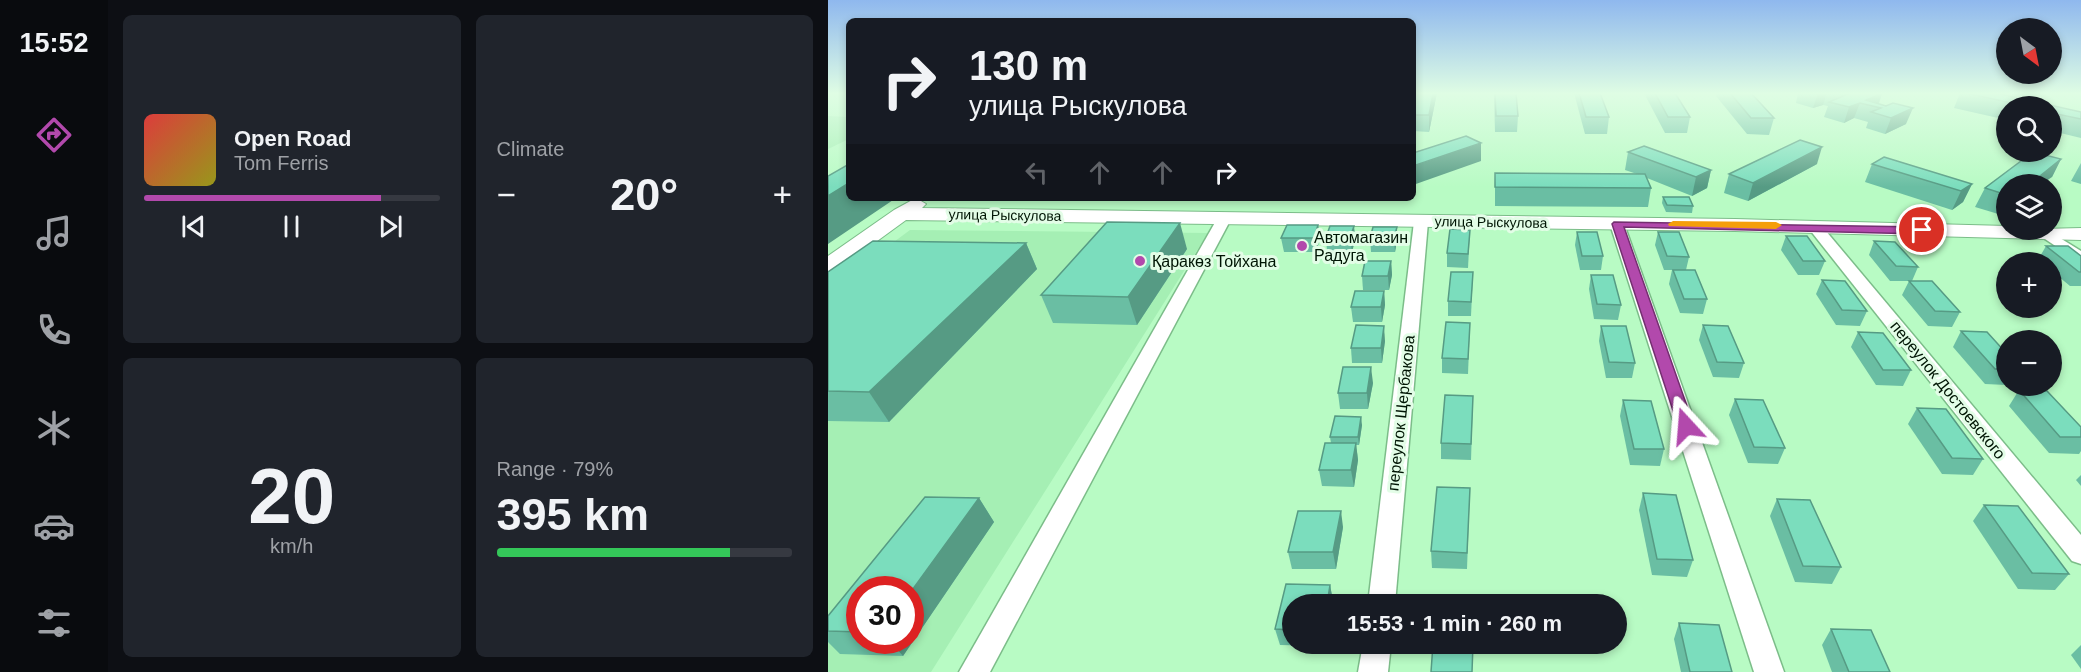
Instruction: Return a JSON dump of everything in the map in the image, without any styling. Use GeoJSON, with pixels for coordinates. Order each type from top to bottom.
{"type":"FeatureCollection","features":[{"type":"Feature","properties":{"kind":"street"},"geometry":{"type":"LineString","coordinates":[[828,266],[920,201]]}},
{"type":"Feature","properties":{"kind":"street","name":"улица Рыскулова"},"geometry":{"type":"LineString","coordinates":[[901,214],[1815,226],[1996,232]]}},
{"type":"Feature","properties":{"kind":"street"},"geometry":{"type":"LineString","coordinates":[[974,672],[1224,219]]}},
{"type":"Feature","properties":{"kind":"street","name":"переулок Щербакова"},"geometry":{"type":"LineString","coordinates":[[1382,594],[1421,222]]}},
{"type":"Feature","properties":{"kind":"street"},"geometry":{"type":"LineString","coordinates":[[1617,224],[1769,672]]}},
{"type":"Feature","properties":{"kind":"street","name":"переулок Достоевского"},"geometry":{"type":"LineString","coordinates":[[1815,226],[2081,553]]}},
{"type":"Feature","properties":{"kind":"street","name":"улица Рыскулова"},"geometry":{"type":"LineString","coordinates":[[2062,234],[2081,234]]}},
{"type":"Feature","properties":{"kind":"street"},"geometry":{"type":"LineString","coordinates":[[2056,240],[2081,258]]}},
{"type":"Feature","properties":{"kind":"street"},"geometry":{"type":"LineString","coordinates":[[1373,672],[1376,654]]}},
{"type":"Feature","properties":{"kind":"shaded area"},"geometry":{"type":"Polygon","coordinates":[[[828,124],[846,124],[846,140],[828,149],[828,124]]]}},
{"type":"Feature","properties":{"kind":"shaded area"},"geometry":{"type":"Polygon","coordinates":[[[910,230],[1208,233],[931,672],[828,672],[828,291],[910,230]]]}},
{"type":"Feature","properties":{"kind":"building"},"geometry":{"type":"Polygon","coordinates":[[[1466,136],[1481,143],[1416,165],[1416,152],[1466,136]]]}},
{"type":"Feature","properties":{"kind":"building"},"geometry":{"type":"Polygon","coordinates":[[[1800,140],[1822,147],[1753,183],[1729,174],[1800,140]]]}},
{"type":"Feature","properties":{"kind":"building"},"geometry":{"type":"Polygon","coordinates":[[[1644,146],[1711,170],[1696,177],[1628,152],[1644,146]]]}},
{"type":"Feature","properties":{"kind":"building"},"geometry":{"type":"Polygon","coordinates":[[[1884,157],[1972,184],[1961,191],[1872,164],[1884,157]]]}},
{"type":"Feature","properties":{"kind":"building"},"geometry":{"type":"Polygon","coordinates":[[[2020,162],[2057,162],[2042,174],[2004,174],[2020,162]]]}},
{"type":"Feature","properties":{"kind":"building"},"geometry":{"type":"Polygon","coordinates":[[[846,166],[846,185],[828,196],[828,176],[846,166]]]}},
{"type":"Feature","properties":{"kind":"building"},"geometry":{"type":"Polygon","coordinates":[[[1495,173],[1645,174],[1651,188],[1495,187],[1495,173]]]}},
{"type":"Feature","properties":{"kind":"building"},"geometry":{"type":"Polygon","coordinates":[[[1996,180],[1996,192],[1985,188],[1996,180]]]}},
{"type":"Feature","properties":{"kind":"building"},"geometry":{"type":"Polygon","coordinates":[[[1663,197],[1689,197],[1693,206],[1667,205],[1663,197]]]}},
{"type":"Feature","properties":{"kind":"building"},"geometry":{"type":"Polygon","coordinates":[[[1107,222],[1180,223],[1128,297],[1041,295],[1107,222]]]}},
{"type":"Feature","properties":{"kind":"building"},"geometry":{"type":"Polygon","coordinates":[[[1287,225],[1318,225],[1314,238],[1281,238],[1287,225]]]}},
{"type":"Feature","properties":{"kind":"building"},"geometry":{"type":"Polygon","coordinates":[[[1330,226],[1354,226],[1350,238],[1326,237],[1330,226]]]}},
{"type":"Feature","properties":{"kind":"building"},"geometry":{"type":"Polygon","coordinates":[[[1373,227],[1397,227],[1394,238],[1370,238],[1373,227]]]}},
{"type":"Feature","properties":{"kind":"building"},"geometry":{"type":"Polygon","coordinates":[[[1450,229],[1470,230],[1468,254],[1447,253],[1450,229]]]}},
{"type":"Feature","properties":{"kind":"building"},"geometry":{"type":"Polygon","coordinates":[[[1577,232],[1597,232],[1603,256],[1582,256],[1577,232]]]}},
{"type":"Feature","properties":{"kind":"building"},"geometry":{"type":"Polygon","coordinates":[[[1658,232],[1679,232],[1689,257],[1667,256],[1658,232]]]}},
{"type":"Feature","properties":{"kind":"building"},"geometry":{"type":"Polygon","coordinates":[[[1786,236],[1807,236],[1825,261],[1803,261],[1786,236]]]}},
{"type":"Feature","properties":{"kind":"building"},"geometry":{"type":"Polygon","coordinates":[[[873,241],[1026,243],[869,392],[828,391],[828,272],[873,241]]]}},
{"type":"Feature","properties":{"kind":"building"},"geometry":{"type":"Polygon","coordinates":[[[1874,241],[1895,242],[1918,267],[1896,266],[1874,241]]]}},
{"type":"Feature","properties":{"kind":"building"},"geometry":{"type":"Polygon","coordinates":[[[2046,246],[2068,246],[2081,256],[2081,272],[2062,259],[2062,252],[2054,252],[2046,246]]]}},
{"type":"Feature","properties":{"kind":"building"},"geometry":{"type":"Polygon","coordinates":[[[1365,261],[1391,261],[1388,276],[1362,276],[1365,261]]]}},
{"type":"Feature","properties":{"kind":"building"},"geometry":{"type":"Polygon","coordinates":[[[1673,270],[1695,270],[1707,299],[1684,299],[1673,270]]]}},
{"type":"Feature","properties":{"kind":"building"},"geometry":{"type":"Polygon","coordinates":[[[1451,272],[1473,272],[1471,302],[1448,301],[1451,272]]]}},
{"type":"Feature","properties":{"kind":"building"},"geometry":{"type":"Polygon","coordinates":[[[1591,275],[1613,275],[1621,305],[1597,304],[1591,275]]]}},
{"type":"Feature","properties":{"kind":"building"},"geometry":{"type":"Polygon","coordinates":[[[1822,280],[1845,281],[1867,311],[1842,310],[1822,280]]]}},
{"type":"Feature","properties":{"kind":"building"},"geometry":{"type":"Polygon","coordinates":[[[1909,281],[1932,281],[1960,312],[1935,311],[1909,281]]]}},
{"type":"Feature","properties":{"kind":"building"},"geometry":{"type":"Polygon","coordinates":[[[1355,291],[1384,291],[1381,307],[1351,307],[1355,291]]]}},
{"type":"Feature","properties":{"kind":"building"},"geometry":{"type":"Polygon","coordinates":[[[1446,322],[1470,323],[1468,359],[1442,358],[1446,322]]]}},
{"type":"Feature","properties":{"kind":"building"},"geometry":{"type":"Polygon","coordinates":[[[1356,325],[1384,326],[1381,348],[1351,348],[1356,325]]]}},
{"type":"Feature","properties":{"kind":"building"},"geometry":{"type":"Polygon","coordinates":[[[1703,325],[1728,326],[1744,363],[1717,362],[1703,325]]]}},
{"type":"Feature","properties":{"kind":"building"},"geometry":{"type":"Polygon","coordinates":[[[1601,326],[1626,326],[1635,363],[1609,362],[1601,326]]]}},
{"type":"Feature","properties":{"kind":"building"},"geometry":{"type":"Polygon","coordinates":[[[1961,331],[1987,332],[1996,342],[1995,369],[1961,331]]]}},
{"type":"Feature","properties":{"kind":"building"},"geometry":{"type":"Polygon","coordinates":[[[1858,332],[1883,333],[1911,370],[1883,370],[1858,332]]]}},
{"type":"Feature","properties":{"kind":"building"},"geometry":{"type":"Polygon","coordinates":[[[1343,367],[1371,367],[1367,393],[1338,393],[1343,367]]]}},
{"type":"Feature","properties":{"kind":"building"},"geometry":{"type":"Polygon","coordinates":[[[1445,395],[1473,396],[1471,444],[1441,443],[1445,395]]]}},
{"type":"Feature","properties":{"kind":"building"},"geometry":{"type":"Polygon","coordinates":[[[2024,396],[2052,396],[2081,427],[2081,437],[2060,437],[2024,396]]]}},
{"type":"Feature","properties":{"kind":"building"},"geometry":{"type":"Polygon","coordinates":[[[1735,399],[1763,400],[1785,448],[1754,447],[1735,399]]]}},
{"type":"Feature","properties":{"kind":"building"},"geometry":{"type":"Polygon","coordinates":[[[1623,400],[1651,401],[1664,449],[1634,449],[1623,400]]]}},
{"type":"Feature","properties":{"kind":"building"},"geometry":{"type":"Polygon","coordinates":[[[1917,408],[1946,409],[1983,459],[1952,458],[1917,408]]]}},
{"type":"Feature","properties":{"kind":"building"},"geometry":{"type":"Polygon","coordinates":[[[1335,416],[1361,417],[1358,437],[1330,437],[1335,416]]]}},
{"type":"Feature","properties":{"kind":"building"},"geometry":{"type":"Polygon","coordinates":[[[1325,443],[1356,443],[1351,470],[1319,470],[1325,443]]]}},
{"type":"Feature","properties":{"kind":"building"},"geometry":{"type":"Polygon","coordinates":[[[1437,487],[1470,488],[1467,553],[1431,551],[1437,487]]]}},
{"type":"Feature","properties":{"kind":"building"},"geometry":{"type":"Polygon","coordinates":[[[1643,493],[1676,495],[1693,560],[1657,559],[1643,493]]]}},
{"type":"Feature","properties":{"kind":"building"},"geometry":{"type":"Polygon","coordinates":[[[925,497],[979,498],[922,576],[861,576],[925,497]]]}},
{"type":"Feature","properties":{"kind":"building"},"geometry":{"type":"Polygon","coordinates":[[[1777,499],[1810,500],[1841,567],[1803,566],[1777,499]]]}},
{"type":"Feature","properties":{"kind":"building"},"geometry":{"type":"Polygon","coordinates":[[[1984,505],[2018,506],[2069,574],[2032,573],[1984,505]]]}},
{"type":"Feature","properties":{"kind":"building"},"geometry":{"type":"Polygon","coordinates":[[[1298,511],[1341,511],[1333,552],[1288,552],[1298,511]]]}},
{"type":"Feature","properties":{"kind":"building"},"geometry":{"type":"Polygon","coordinates":[[[1286,584],[1330,585],[1329,594],[1284,594],[1286,584]]]}},
{"type":"Feature","properties":{"kind":"building"},"geometry":{"type":"Polygon","coordinates":[[[846,594],[846,632],[828,631],[828,616],[846,594]]]}},
{"type":"Feature","properties":{"kind":"building"},"geometry":{"type":"Polygon","coordinates":[[[1282,600],[1282,629],[1275,629],[1282,600]]]}},
{"type":"Feature","properties":{"kind":"building"},"geometry":{"type":"Polygon","coordinates":[[[1679,623],[1719,625],[1732,672],[1690,672],[1679,623]]]}},
{"type":"Feature","properties":{"kind":"building"},"geometry":{"type":"Polygon","coordinates":[[[1831,629],[1871,630],[1890,672],[1849,672],[1831,629]]]}},
{"type":"Feature","properties":{"kind":"building"},"geometry":{"type":"Polygon","coordinates":[[[1432,654],[1473,654],[1472,672],[1431,672],[1432,654]]]}},
{"type":"Feature","properties":{"kind":"slow traffic"},"geometry":{"type":"LineString","coordinates":[[1673,224],[1776,225]]}},
{"type":"Feature","properties":{"kind":"place","name":"Автомагазин Радуга"},"geometry":{"type":"Point","coordinates":[1302,246]}},
{"type":"Feature","properties":{"kind":"place","name":"Қаракөз Тойхана"},"geometry":{"type":"Point","coordinates":[1140,261]}},
{"type":"Feature","properties":{"kind":"route"},"geometry":{"type":"LineString","coordinates":[[1686,426],[1617,224],[1815,226],[1922,230]]}}]}
